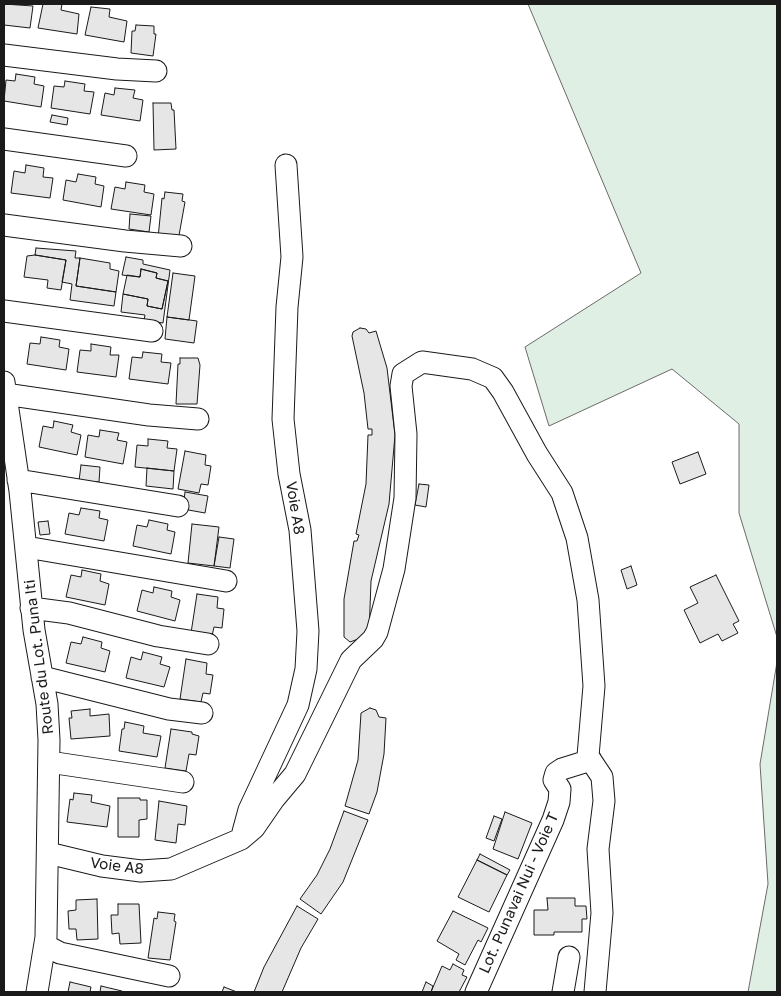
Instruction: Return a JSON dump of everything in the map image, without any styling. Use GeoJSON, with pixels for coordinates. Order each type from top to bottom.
{"type":"FeatureCollection","features":[{"type":"Feature","properties":{"kind":"street"},"geometry":{"type":"LineString","coordinates":[[4,55],[117,69],[156,71]]}},
{"type":"Feature","properties":{"kind":"street"},"geometry":{"type":"LineString","coordinates":[[4,139],[126,156]]}},
{"type":"Feature","properties":{"kind":"street","name":"Voie A8"},"geometry":{"type":"LineString","coordinates":[[241,839],[249,810],[298,705],[306,670],[308,631],[300,530],[289,474],[283,419],[287,307],[292,257],[286,165]]}},
{"type":"Feature","properties":{"kind":"street"},"geometry":{"type":"LineString","coordinates":[[4,225],[125,241],[181,246]]}},
{"type":"Feature","properties":{"kind":"street"},"geometry":{"type":"LineString","coordinates":[[4,311],[152,331]]}},
{"type":"Feature","properties":{"kind":"street","name":"Voie A8"},"geometry":{"type":"LineString","coordinates":[[48,853],[102,866],[141,871],[171,869],[241,839],[254,828],[274,799],[295,774],[351,660],[373,639],[377,632],[394,569],[405,498],[406,426],[401,386],[403,374],[422,362],[479,372],[493,378],[507,398],[536,454],[562,493],[577,538],[588,600],[594,686],[588,750],[588,756],[591,760]]}},
{"type":"Feature","properties":{"kind":"street"},"geometry":{"type":"LineString","coordinates":[[4,388],[150,415],[198,419]]}},
{"type":"Feature","properties":{"kind":"street","name":"Route du Lot. Puna Iti"},"geometry":{"type":"LineString","coordinates":[[4,388],[18,480],[32,608],[47,704],[49,762],[45,945],[37,992]]}},
{"type":"Feature","properties":{"kind":"street"},"geometry":{"type":"LineString","coordinates":[[18,480],[178,506]]}},
{"type":"Feature","properties":{"kind":"street"},"geometry":{"type":"LineString","coordinates":[[26,547],[226,581]]}},
{"type":"Feature","properties":{"kind":"street"},"geometry":{"type":"LineString","coordinates":[[32,608],[69,613],[158,636],[208,644]]}},
{"type":"Feature","properties":{"kind":"street"},"geometry":{"type":"LineString","coordinates":[[42,677],[169,709],[202,714]]}},
{"type":"Feature","properties":{"kind":"street"},"geometry":{"type":"LineString","coordinates":[[591,760],[602,777],[604,801],[598,849],[602,913],[595,992]]}},
{"type":"Feature","properties":{"kind":"street","name":"Lot. Punavai Nui - Voie T"},"geometry":{"type":"LineString","coordinates":[[476,992],[553,820],[559,802],[560,789],[554,780],[556,773],[562,769],[591,760]]}},
{"type":"Feature","properties":{"kind":"street"},"geometry":{"type":"LineString","coordinates":[[49,762],[183,782]]}},
{"type":"Feature","properties":{"kind":"street"},"geometry":{"type":"LineString","coordinates":[[45,945],[60,953],[170,976]]}},
{"type":"Feature","properties":{"kind":"street"},"geometry":{"type":"LineString","coordinates":[[563,992],[569,957]]}},
{"type":"Feature","properties":{"kind":"green space"},"geometry":{"type":"Polygon","coordinates":[[[528,4],[777,4],[777,637],[739,513],[739,424],[672,369],[549,426],[525,347],[641,273],[528,4]]]}},
{"type":"Feature","properties":{"kind":"green space"},"geometry":{"type":"Polygon","coordinates":[[[777,662],[777,992],[748,992],[768,884],[760,764],[777,662]]]}},
{"type":"Feature","properties":{"kind":"building"},"geometry":{"type":"Polygon","coordinates":[[[4,4],[33,6],[30,28],[4,25],[4,4]]]}},
{"type":"Feature","properties":{"kind":"building"},"geometry":{"type":"Polygon","coordinates":[[[43,4],[62,4],[61,10],[79,14],[77,34],[38,28],[43,4]]]}},
{"type":"Feature","properties":{"kind":"building"},"geometry":{"type":"Polygon","coordinates":[[[91,7],[110,9],[109,17],[127,21],[124,42],[85,35],[91,7]]]}},
{"type":"Feature","properties":{"kind":"building"},"geometry":{"type":"Polygon","coordinates":[[[136,25],[154,26],[154,34],[156,34],[153,56],[131,53],[132,31],[135,31],[136,25]]]}},
{"type":"Feature","properties":{"kind":"building"},"geometry":{"type":"Polygon","coordinates":[[[16,74],[35,77],[34,84],[44,86],[41,107],[4,101],[6,80],[15,81],[16,74]]]}},
{"type":"Feature","properties":{"kind":"building"},"geometry":{"type":"Polygon","coordinates":[[[65,81],[85,84],[84,91],[94,92],[90,114],[51,108],[54,86],[64,87],[65,81]]]}},
{"type":"Feature","properties":{"kind":"building"},"geometry":{"type":"Polygon","coordinates":[[[115,88],[135,90],[133,98],[143,100],[140,121],[101,115],[105,93],[114,95],[115,88]]]}},
{"type":"Feature","properties":{"kind":"building"},"geometry":{"type":"Polygon","coordinates":[[[153,103],[171,103],[172,110],[174,110],[176,149],[154,150],[153,103]]]}},
{"type":"Feature","properties":{"kind":"building"},"geometry":{"type":"Polygon","coordinates":[[[52,115],[68,118],[67,125],[50,122],[52,115]]]}},
{"type":"Feature","properties":{"kind":"building"},"geometry":{"type":"Polygon","coordinates":[[[26,165],[44,168],[43,177],[53,178],[50,198],[11,193],[14,171],[25,173],[26,165]]]}},
{"type":"Feature","properties":{"kind":"building"},"geometry":{"type":"Polygon","coordinates":[[[78,174],[96,177],[95,184],[104,186],[101,207],[63,200],[66,180],[76,182],[78,174]]]}},
{"type":"Feature","properties":{"kind":"building"},"geometry":{"type":"Polygon","coordinates":[[[126,182],[145,185],[144,192],[154,194],[151,215],[111,209],[115,187],[125,189],[126,182]]]}},
{"type":"Feature","properties":{"kind":"building"},"geometry":{"type":"Polygon","coordinates":[[[165,192],[183,194],[182,201],[185,202],[178,241],[158,238],[162,198],[164,199],[165,192]]]}},
{"type":"Feature","properties":{"kind":"building"},"geometry":{"type":"Polygon","coordinates":[[[130,214],[151,216],[149,232],[129,229],[130,214]]]}},
{"type":"Feature","properties":{"kind":"building"},"geometry":{"type":"Polygon","coordinates":[[[36,248],[76,251],[75,258],[80,258],[76,286],[116,292],[114,306],[70,300],[72,284],[62,282],[66,260],[35,255],[36,248]]]}},
{"type":"Feature","properties":{"kind":"building"},"geometry":{"type":"Polygon","coordinates":[[[35,255],[66,260],[61,290],[47,288],[48,280],[24,277],[27,256],[35,255]]]}},
{"type":"Feature","properties":{"kind":"building"},"geometry":{"type":"Polygon","coordinates":[[[126,257],[143,260],[143,264],[170,270],[163,323],[144,320],[145,315],[121,312],[123,294],[148,299],[147,306],[162,309],[168,281],[156,278],[157,273],[141,269],[140,277],[122,275],[126,257]]]}},
{"type":"Feature","properties":{"kind":"building"},"geometry":{"type":"Polygon","coordinates":[[[80,258],[110,263],[110,269],[119,271],[116,292],[76,286],[80,258]]]}},
{"type":"Feature","properties":{"kind":"building"},"geometry":{"type":"Polygon","coordinates":[[[141,269],[157,273],[156,278],[168,281],[162,309],[147,306],[148,299],[123,294],[127,275],[140,277],[141,269]]]}},
{"type":"Feature","properties":{"kind":"building"},"geometry":{"type":"Polygon","coordinates":[[[173,273],[195,276],[189,320],[167,317],[173,273]]]}},
{"type":"Feature","properties":{"kind":"building"},"geometry":{"type":"Polygon","coordinates":[[[167,317],[197,321],[194,343],[165,339],[167,317]]]}},
{"type":"Feature","properties":{"kind":"building"},"geometry":{"type":"Polygon","coordinates":[[[360,328],[366,329],[369,333],[376,331],[387,368],[395,435],[389,504],[371,581],[369,635],[350,642],[344,637],[344,599],[354,541],[357,541],[359,535],[356,534],[366,484],[368,435],[372,435],[372,429],[368,429],[364,393],[352,336],[353,332],[360,328]]]}},
{"type":"Feature","properties":{"kind":"building"},"geometry":{"type":"Polygon","coordinates":[[[41,337],[60,340],[59,347],[69,349],[66,370],[27,364],[30,343],[40,344],[41,337]]]}},
{"type":"Feature","properties":{"kind":"building"},"geometry":{"type":"Polygon","coordinates":[[[91,344],[111,347],[110,355],[119,355],[116,377],[77,372],[80,350],[91,351],[91,344]]]}},
{"type":"Feature","properties":{"kind":"building"},"geometry":{"type":"Polygon","coordinates":[[[143,352],[162,354],[161,362],[171,363],[168,384],[129,379],[132,357],[142,358],[143,352]]]}},
{"type":"Feature","properties":{"kind":"building"},"geometry":{"type":"Polygon","coordinates":[[[180,358],[198,358],[200,365],[197,404],[176,404],[180,358]]]}},
{"type":"Feature","properties":{"kind":"building"},"geometry":{"type":"Polygon","coordinates":[[[54,421],[73,425],[71,432],[81,435],[77,455],[39,447],[43,426],[53,428],[54,421]]]}},
{"type":"Feature","properties":{"kind":"building"},"geometry":{"type":"Polygon","coordinates":[[[100,430],[119,433],[117,440],[127,442],[123,464],[85,457],[88,435],[99,437],[100,430]]]}},
{"type":"Feature","properties":{"kind":"building"},"geometry":{"type":"Polygon","coordinates":[[[148,439],[168,441],[167,448],[177,449],[174,471],[135,467],[137,445],[148,446],[148,439]]]}},
{"type":"Feature","properties":{"kind":"building"},"geometry":{"type":"Polygon","coordinates":[[[185,451],[206,455],[205,465],[211,466],[208,485],[201,484],[199,493],[178,489],[185,451]]]}},
{"type":"Feature","properties":{"kind":"building"},"geometry":{"type":"Polygon","coordinates":[[[698,452],[706,474],[680,484],[672,462],[698,452]]]}},
{"type":"Feature","properties":{"kind":"building"},"geometry":{"type":"Polygon","coordinates":[[[81,465],[100,467],[99,482],[79,481],[81,465]]]}},
{"type":"Feature","properties":{"kind":"building"},"geometry":{"type":"Polygon","coordinates":[[[147,468],[174,471],[173,489],[146,486],[147,468]]]}},
{"type":"Feature","properties":{"kind":"building"},"geometry":{"type":"Polygon","coordinates":[[[419,484],[429,485],[426,507],[415,505],[419,484]]]}},
{"type":"Feature","properties":{"kind":"building"},"geometry":{"type":"Polygon","coordinates":[[[185,492],[208,496],[205,513],[183,509],[185,492]]]}},
{"type":"Feature","properties":{"kind":"building"},"geometry":{"type":"Polygon","coordinates":[[[81,508],[100,511],[99,518],[108,520],[104,541],[65,534],[69,513],[79,515],[81,508]]]}},
{"type":"Feature","properties":{"kind":"building"},"geometry":{"type":"Polygon","coordinates":[[[149,520],[168,524],[167,530],[175,532],[171,554],[133,546],[137,525],[147,527],[149,520]]]}},
{"type":"Feature","properties":{"kind":"building"},"geometry":{"type":"Polygon","coordinates":[[[48,521],[50,534],[40,535],[38,522],[48,521]]]}},
{"type":"Feature","properties":{"kind":"building"},"geometry":{"type":"Polygon","coordinates":[[[192,524],[219,527],[214,566],[188,563],[192,524]]]}},
{"type":"Feature","properties":{"kind":"building"},"geometry":{"type":"Polygon","coordinates":[[[219,537],[234,539],[230,568],[214,566],[219,537]]]}},
{"type":"Feature","properties":{"kind":"building"},"geometry":{"type":"Polygon","coordinates":[[[631,566],[637,585],[627,589],[621,570],[631,566]]]}},
{"type":"Feature","properties":{"kind":"building"},"geometry":{"type":"Polygon","coordinates":[[[82,570],[101,574],[100,581],[109,584],[105,605],[66,597],[71,575],[81,577],[82,570]]]}},
{"type":"Feature","properties":{"kind":"building"},"geometry":{"type":"Polygon","coordinates":[[[716,575],[739,621],[733,624],[738,633],[722,641],[718,634],[700,643],[684,610],[698,603],[690,587],[716,575]]]}},
{"type":"Feature","properties":{"kind":"building"},"geometry":{"type":"Polygon","coordinates":[[[154,587],[172,591],[171,597],[180,600],[175,621],[137,611],[142,590],[153,593],[154,587]]]}},
{"type":"Feature","properties":{"kind":"building"},"geometry":{"type":"Polygon","coordinates":[[[197,594],[218,597],[217,608],[224,609],[222,628],[214,627],[212,636],[191,633],[197,594]]]}},
{"type":"Feature","properties":{"kind":"building"},"geometry":{"type":"Polygon","coordinates":[[[83,637],[102,642],[101,648],[110,651],[105,672],[66,663],[71,642],[81,644],[83,637]]]}},
{"type":"Feature","properties":{"kind":"building"},"geometry":{"type":"Polygon","coordinates":[[[143,652],[162,657],[160,664],[170,667],[164,687],[126,678],[131,657],[141,660],[143,652]]]}},
{"type":"Feature","properties":{"kind":"building"},"geometry":{"type":"Polygon","coordinates":[[[186,659],[207,663],[206,674],[213,675],[210,694],[203,693],[201,702],[180,699],[186,659]]]}},
{"type":"Feature","properties":{"kind":"building"},"geometry":{"type":"Polygon","coordinates":[[[370,708],[376,710],[379,717],[386,718],[384,754],[377,792],[369,814],[345,806],[358,760],[361,713],[370,708]]]}},
{"type":"Feature","properties":{"kind":"building"},"geometry":{"type":"Polygon","coordinates":[[[90,709],[90,716],[109,714],[110,736],[71,739],[69,718],[72,718],[71,711],[90,709]]]}},
{"type":"Feature","properties":{"kind":"building"},"geometry":{"type":"Polygon","coordinates":[[[125,722],[144,726],[143,733],[161,736],[157,757],[119,751],[122,729],[124,729],[125,722]]]}},
{"type":"Feature","properties":{"kind":"building"},"geometry":{"type":"Polygon","coordinates":[[[171,729],[192,732],[192,734],[199,736],[196,755],[189,754],[186,771],[165,768],[171,729]]]}},
{"type":"Feature","properties":{"kind":"building"},"geometry":{"type":"Polygon","coordinates":[[[74,793],[92,795],[91,802],[110,806],[107,827],[67,822],[70,799],[73,800],[74,793]]]}},
{"type":"Feature","properties":{"kind":"building"},"geometry":{"type":"Polygon","coordinates":[[[118,798],[140,798],[140,800],[147,800],[147,819],[139,820],[139,837],[118,837],[118,798]]]}},
{"type":"Feature","properties":{"kind":"building"},"geometry":{"type":"Polygon","coordinates":[[[159,801],[187,806],[185,825],[178,824],[176,843],[155,840],[159,801]]]}},
{"type":"Feature","properties":{"kind":"building"},"geometry":{"type":"Polygon","coordinates":[[[344,811],[368,820],[343,882],[321,914],[300,899],[317,875],[330,849],[344,811]]]}},
{"type":"Feature","properties":{"kind":"building"},"geometry":{"type":"Polygon","coordinates":[[[505,812],[532,823],[518,859],[493,849],[505,812]]]}},
{"type":"Feature","properties":{"kind":"building"},"geometry":{"type":"Polygon","coordinates":[[[494,816],[502,819],[494,841],[486,838],[494,816]]]}},
{"type":"Feature","properties":{"kind":"building"},"geometry":{"type":"Polygon","coordinates":[[[480,854],[510,870],[507,875],[477,860],[480,854]]]}},
{"type":"Feature","properties":{"kind":"building"},"geometry":{"type":"Polygon","coordinates":[[[477,860],[507,875],[489,912],[458,897],[477,860]]]}},
{"type":"Feature","properties":{"kind":"building"},"geometry":{"type":"Polygon","coordinates":[[[547,898],[575,898],[575,906],[586,906],[587,919],[582,919],[582,932],[554,932],[554,935],[534,935],[534,910],[548,910],[547,898]]]}},
{"type":"Feature","properties":{"kind":"building"},"geometry":{"type":"Polygon","coordinates":[[[97,899],[98,939],[77,940],[76,929],[69,929],[68,911],[76,910],[76,900],[97,899]]]}},
{"type":"Feature","properties":{"kind":"building"},"geometry":{"type":"Polygon","coordinates":[[[118,904],[139,904],[141,943],[120,944],[119,933],[112,934],[111,915],[118,915],[118,904]]]}},
{"type":"Feature","properties":{"kind":"building"},"geometry":{"type":"Polygon","coordinates":[[[297,906],[318,919],[301,948],[282,992],[254,992],[264,967],[297,906]]]}},
{"type":"Feature","properties":{"kind":"building"},"geometry":{"type":"Polygon","coordinates":[[[453,911],[488,928],[481,942],[478,940],[465,965],[456,960],[459,954],[437,941],[453,911]]]}},
{"type":"Feature","properties":{"kind":"building"},"geometry":{"type":"Polygon","coordinates":[[[158,912],[175,914],[174,921],[176,922],[170,960],[148,958],[154,918],[157,919],[158,912]]]}},
{"type":"Feature","properties":{"kind":"building"},"geometry":{"type":"Polygon","coordinates":[[[453,964],[464,970],[462,975],[467,977],[459,992],[431,992],[442,966],[450,970],[453,964]]]}},
{"type":"Feature","properties":{"kind":"building"},"geometry":{"type":"Polygon","coordinates":[[[70,982],[91,987],[90,992],[68,992],[70,982]]]}},
{"type":"Feature","properties":{"kind":"building"},"geometry":{"type":"Polygon","coordinates":[[[426,982],[433,986],[431,992],[422,992],[426,982]]]}},
{"type":"Feature","properties":{"kind":"building"},"geometry":{"type":"Polygon","coordinates":[[[101,986],[122,991],[122,992],[100,992],[101,986]]]}},
{"type":"Feature","properties":{"kind":"building"},"geometry":{"type":"Polygon","coordinates":[[[224,987],[237,992],[222,992],[224,987]]]}}]}
